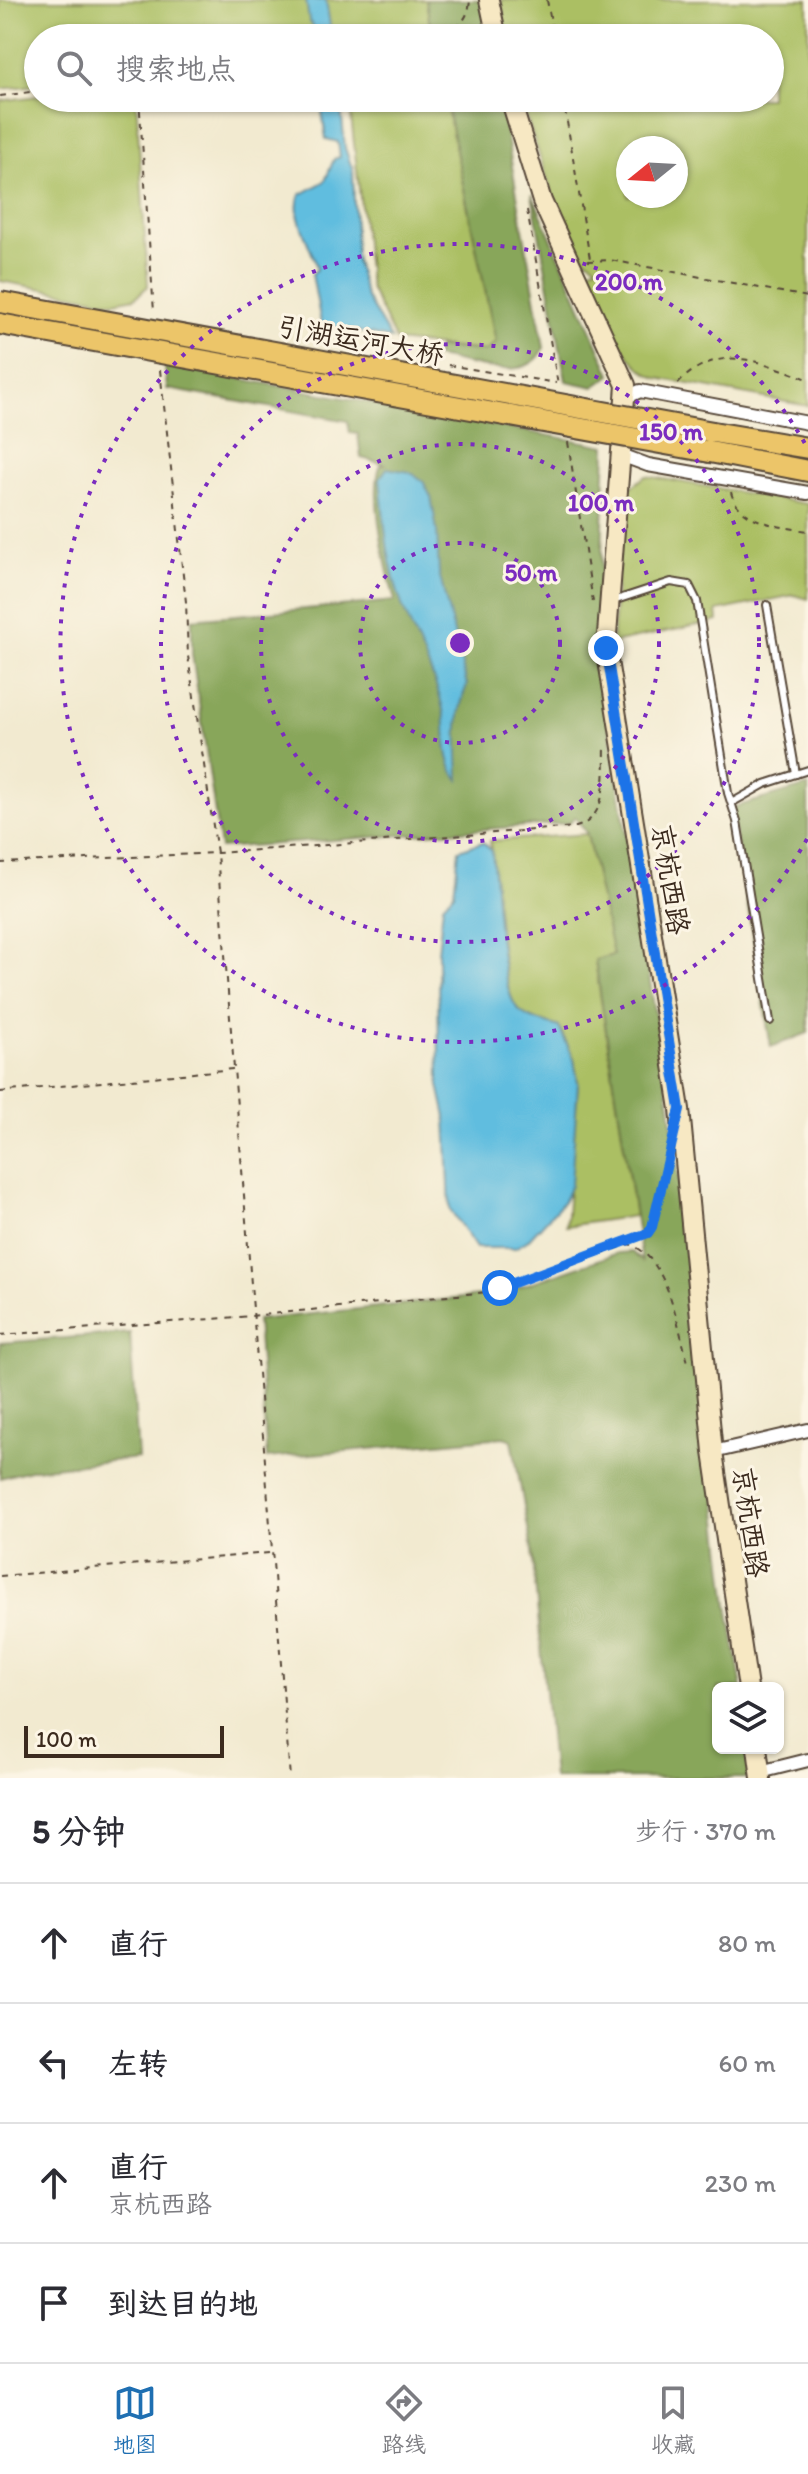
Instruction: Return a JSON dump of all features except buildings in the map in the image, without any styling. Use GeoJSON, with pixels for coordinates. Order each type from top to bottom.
{"type":"FeatureCollection","features":[{"type":"Feature","properties":{"kind":"main road"},"geometry":{"type":"LineString","coordinates":[[489,0],[494,24]]}},
{"type":"Feature","properties":{"kind":"main road","name":"京杭西路"},"geometry":{"type":"LineString","coordinates":[[514,112],[542,201],[614,356],[627,397],[602,606],[606,648],[680,1109],[713,1452],[747,1682]]}},
{"type":"Feature","properties":{"kind":"main road","name":"引湖运河大桥"},"geometry":{"type":"LineString","coordinates":[[0,302],[711,442]]}},
{"type":"Feature","properties":{"kind":"main road","name":"引湖运河大桥"},"geometry":{"type":"LineString","coordinates":[[0,324],[711,442]]}},
{"type":"Feature","properties":{"kind":"main road"},"geometry":{"type":"LineString","coordinates":[[711,442],[808,448]]}},
{"type":"Feature","properties":{"kind":"main road"},"geometry":{"type":"LineString","coordinates":[[711,442],[808,471]]}},
{"type":"Feature","properties":{"kind":"main road"},"geometry":{"type":"LineString","coordinates":[[758,1754],[761,1775]]}},
{"type":"Feature","properties":{"kind":"street"},"geometry":{"type":"LineString","coordinates":[[627,397],[640,391],[808,423]]}},
{"type":"Feature","properties":{"kind":"street"},"geometry":{"type":"LineString","coordinates":[[621,455],[648,465],[808,493]]}},
{"type":"Feature","properties":{"kind":"street"},"geometry":{"type":"LineString","coordinates":[[713,1452],[808,1430]]}},
{"type":"Feature","properties":{"kind":"street"},"geometry":{"type":"LineString","coordinates":[[761,1775],[808,1760]]}},
{"type":"Feature","properties":{"kind":"lane"},"geometry":{"type":"LineString","coordinates":[[602,606],[671,582],[689,585],[693,591],[770,1021]]}},
{"type":"Feature","properties":{"kind":"lane"},"geometry":{"type":"LineString","coordinates":[[767,605],[796,774]]}},
{"type":"Feature","properties":{"kind":"lane"},"geometry":{"type":"LineString","coordinates":[[733,802],[765,784],[808,770]]}},
{"type":"Feature","properties":{"kind":"path"},"geometry":{"type":"LineString","coordinates":[[460,24],[469,10],[470,0]]}},
{"type":"Feature","properties":{"kind":"path"},"geometry":{"type":"LineString","coordinates":[[547,0],[551,24]]}},
{"type":"Feature","properties":{"kind":"path"},"geometry":{"type":"LineString","coordinates":[[0,96],[24,93]]}},
{"type":"Feature","properties":{"kind":"path"},"geometry":{"type":"LineString","coordinates":[[140,112],[154,314]]}},
{"type":"Feature","properties":{"kind":"path"},"geometry":{"type":"LineString","coordinates":[[565,112],[590,260]]}},
{"type":"Feature","properties":{"kind":"path"},"geometry":{"type":"LineString","coordinates":[[526,203],[560,398]]}},
{"type":"Feature","properties":{"kind":"path"},"geometry":{"type":"LineString","coordinates":[[571,265],[590,260],[610,260],[808,297]]}},
{"type":"Feature","properties":{"kind":"path"},"geometry":{"type":"LineString","coordinates":[[676,386],[705,361],[728,356],[749,358],[808,379]]}},
{"type":"Feature","properties":{"kind":"path"},"geometry":{"type":"LineString","coordinates":[[159,359],[186,602],[188,656],[217,853],[251,1316],[290,1778]]}},
{"type":"Feature","properties":{"kind":"path"},"geometry":{"type":"LineString","coordinates":[[568,441],[602,606]]}},
{"type":"Feature","properties":{"kind":"path"},"geometry":{"type":"LineString","coordinates":[[730,487],[736,505],[758,521],[808,531]]}},
{"type":"Feature","properties":{"kind":"path"},"geometry":{"type":"LineString","coordinates":[[0,863],[217,853],[586,824],[601,805],[605,741]]}},
{"type":"Feature","properties":{"kind":"path"},"geometry":{"type":"LineString","coordinates":[[0,1092],[233,1069]]}},
{"type":"Feature","properties":{"kind":"path"},"geometry":{"type":"LineString","coordinates":[[0,1335],[251,1316],[487,1292],[641,1237],[652,1227],[669,1153]]}},
{"type":"Feature","properties":{"kind":"path"},"geometry":{"type":"LineString","coordinates":[[619,1245],[639,1248],[663,1281],[687,1362]]}},
{"type":"Feature","properties":{"kind":"path"},"geometry":{"type":"LineString","coordinates":[[0,1576],[271,1553]]}},
{"type":"Feature","properties":{"kind":"green space"},"geometry":{"type":"Polygon","coordinates":[[[0,0],[426,0],[430,24],[24,24],[24,86],[0,89],[0,0]]]}},
{"type":"Feature","properties":{"kind":"green space"},"geometry":{"type":"Polygon","coordinates":[[[426,0],[483,0],[487,24],[430,24],[426,0]]]}},
{"type":"Feature","properties":{"kind":"green space"},"geometry":{"type":"Polygon","coordinates":[[[501,0],[808,0],[808,406],[657,378],[645,371],[633,361],[605,316],[588,270],[597,266],[576,251],[568,240],[525,112],[784,112],[784,24],[505,24],[501,0]]]}},
{"type":"Feature","properties":{"kind":"green space"},"geometry":{"type":"Polygon","coordinates":[[[24,98],[24,112],[137,112],[148,286],[135,298],[114,302],[0,281],[0,101],[24,98]]]}},
{"type":"Feature","properties":{"kind":"green space"},"geometry":{"type":"Polygon","coordinates":[[[351,112],[448,112],[496,342],[487,351],[396,341],[370,288],[351,112]]]}},
{"type":"Feature","properties":{"kind":"green space"},"geometry":{"type":"Polygon","coordinates":[[[448,112],[502,112],[544,348],[536,360],[511,369],[436,357],[438,347],[486,351],[496,342],[448,112]]]}},
{"type":"Feature","properties":{"kind":"green space"},"geometry":{"type":"Polygon","coordinates":[[[532,194],[611,375],[594,387],[566,381],[532,194]]]}},
{"type":"Feature","properties":{"kind":"green space"},"geometry":{"type":"Polygon","coordinates":[[[165,365],[606,446],[598,659],[670,1106],[728,1606],[741,1682],[712,1682],[712,1754],[752,1754],[753,1778],[553,1778],[532,1550],[512,1440],[504,1437],[267,1458],[257,1320],[498,1294],[618,1253],[632,1252],[642,1261],[595,960],[613,955],[587,834],[575,817],[569,823],[220,848],[192,654],[192,619],[395,601],[378,514],[377,479],[380,466],[385,464],[361,458],[358,434],[350,433],[348,421],[167,389],[165,365]]]}},
{"type":"Feature","properties":{"kind":"green space"},"geometry":{"type":"Polygon","coordinates":[[[646,476],[808,504],[808,599],[794,595],[717,611],[718,621],[612,643],[624,492],[646,476]]]}},
{"type":"Feature","properties":{"kind":"green space"},"geometry":{"type":"Polygon","coordinates":[[[808,786],[808,1033],[771,1047],[731,808],[808,786]]]}},
{"type":"Feature","properties":{"kind":"green space"},"geometry":{"type":"Polygon","coordinates":[[[587,834],[614,956],[595,961],[635,1216],[566,1226],[578,1083],[574,1059],[559,1027],[535,1020],[515,1006],[505,974],[490,841],[587,834]]]}},
{"type":"Feature","properties":{"kind":"green space"},"geometry":{"type":"Polygon","coordinates":[[[130,1333],[138,1458],[34,1469],[0,1478],[0,1343],[130,1333]]]}},
{"type":"Feature","properties":{"kind":"water"},"geometry":{"type":"Polygon","coordinates":[[[306,0],[326,0],[330,24],[311,24],[306,0]]]}},
{"type":"Feature","properties":{"kind":"water"},"geometry":{"type":"Polygon","coordinates":[[[322,112],[341,112],[345,148],[353,171],[356,261],[366,297],[391,339],[321,323],[312,274],[317,269],[300,222],[298,203],[300,195],[325,181],[334,159],[340,157],[338,142],[326,139],[322,112]]]}},
{"type":"Feature","properties":{"kind":"water"},"geometry":{"type":"Polygon","coordinates":[[[387,468],[410,472],[423,481],[431,497],[437,530],[439,573],[467,685],[458,720],[459,780],[448,757],[444,715],[436,687],[402,605],[393,574],[380,478],[387,468]]]}},
{"type":"Feature","properties":{"kind":"water"},"geometry":{"type":"Polygon","coordinates":[[[483,842],[492,851],[501,953],[509,992],[523,1014],[559,1027],[574,1059],[578,1083],[571,1185],[564,1201],[527,1241],[515,1248],[476,1248],[450,1209],[446,1117],[439,1085],[438,953],[443,905],[454,893],[459,850],[483,842]]]}},
{"type":"Feature","properties":{"kind":"route"},"geometry":{"type":"LineString","coordinates":[[500,1288],[648,1233],[680,1109],[606,648]]}}]}
